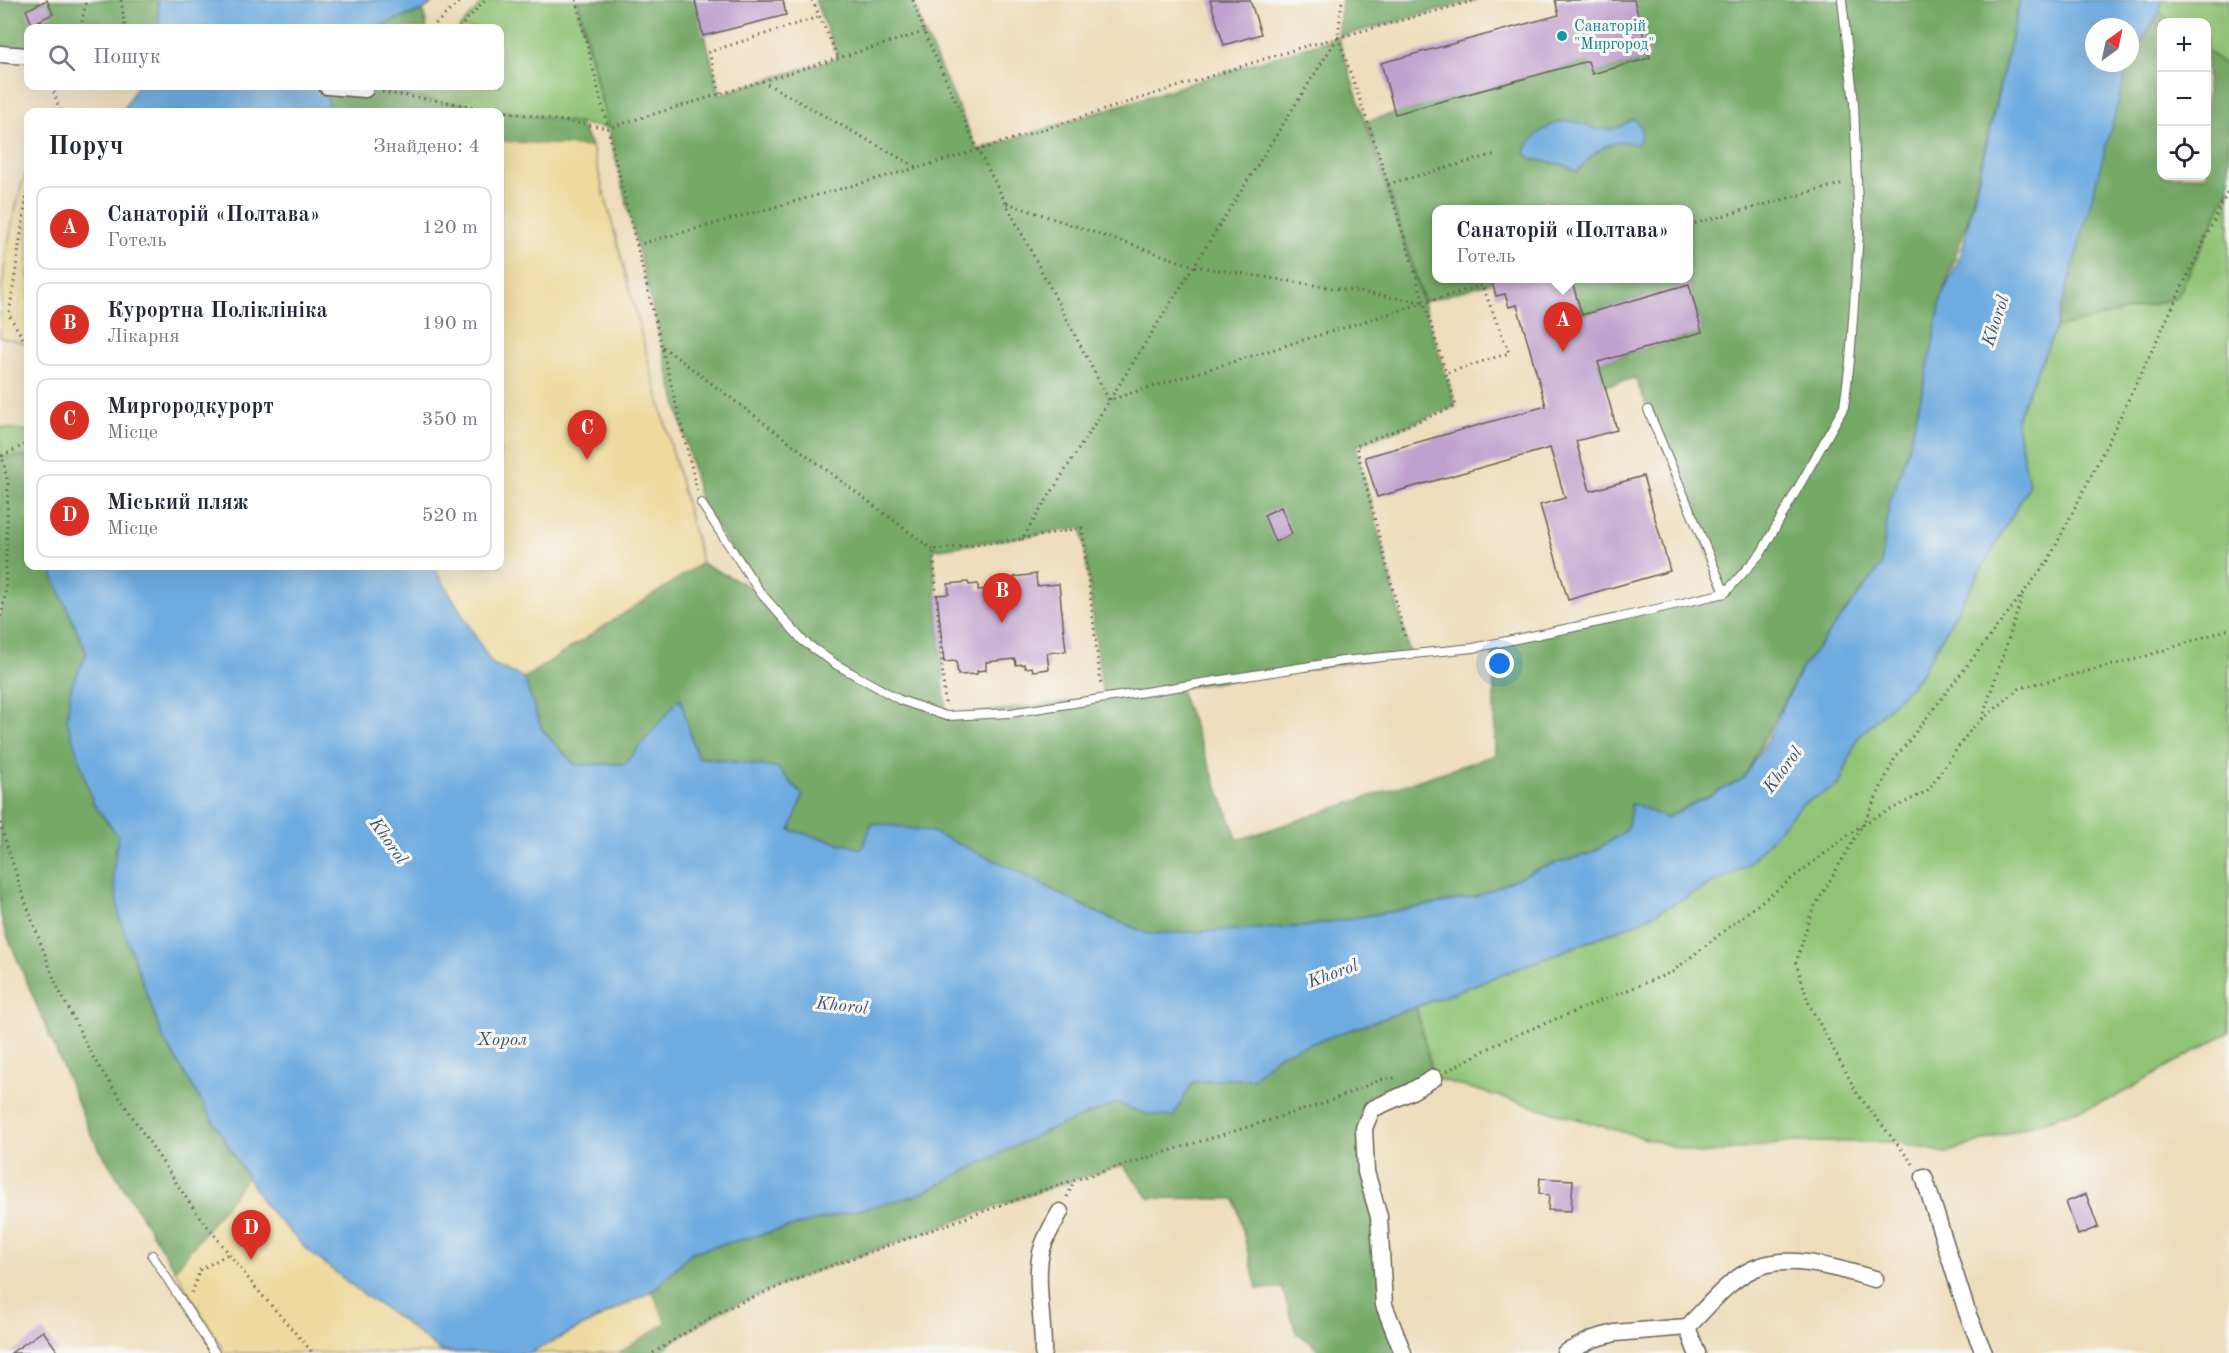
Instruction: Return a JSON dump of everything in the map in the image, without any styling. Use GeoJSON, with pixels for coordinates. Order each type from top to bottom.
{"type":"FeatureCollection","features":[{"type":"Feature","properties":{"kind":"street"},"geometry":{"type":"LineString","coordinates":[[0,54],[24,56]]}},
{"type":"Feature","properties":{"kind":"street"},"geometry":{"type":"LineString","coordinates":[[1403,1353],[1384,1305],[1379,1218],[1366,1172],[1365,1128],[1372,1109],[1434,1078]]}},
{"type":"Feature","properties":{"kind":"street"},"geometry":{"type":"LineString","coordinates":[[1924,1177],[1968,1315],[1984,1353]]}},
{"type":"Feature","properties":{"kind":"street"},"geometry":{"type":"LineString","coordinates":[[1043,1353],[1039,1269],[1042,1247],[1060,1212]]}},
{"type":"Feature","properties":{"kind":"street"},"geometry":{"type":"LineString","coordinates":[[1565,1353],[1593,1339],[1615,1333],[1687,1327],[1728,1287],[1751,1270],[1767,1264],[1815,1263],[1875,1279]]}},
{"type":"Feature","properties":{"kind":"street"},"geometry":{"type":"LineString","coordinates":[[1687,1327],[1696,1353]]}},
{"type":"Feature","properties":{"kind":"lane"},"geometry":{"type":"LineString","coordinates":[[701,503],[760,592],[803,640],[837,665],[900,700],[946,716],[1010,713],[1343,661],[1473,648],[1725,593],[1761,552],[1844,407],[1850,361],[1859,233],[1854,103],[1842,0]]}},
{"type":"Feature","properties":{"kind":"lane"},"geometry":{"type":"LineString","coordinates":[[1648,410],[1725,593]]}},
{"type":"Feature","properties":{"kind":"lane"},"geometry":{"type":"LineString","coordinates":[[152,1255],[215,1353]]}},
{"type":"Feature","properties":{"kind":"path"},"geometry":{"type":"LineString","coordinates":[[82,24],[86,0]]}},
{"type":"Feature","properties":{"kind":"path"},"geometry":{"type":"LineString","coordinates":[[121,0],[124,24]]}},
{"type":"Feature","properties":{"kind":"path"},"geometry":{"type":"LineString","coordinates":[[435,24],[461,0]]}},
{"type":"Feature","properties":{"kind":"path"},"geometry":{"type":"LineString","coordinates":[[463,24],[485,0]]}},
{"type":"Feature","properties":{"kind":"path"},"geometry":{"type":"LineString","coordinates":[[576,0],[701,503]]}},
{"type":"Feature","properties":{"kind":"path"},"geometry":{"type":"LineString","coordinates":[[812,0],[838,57]]}},
{"type":"Feature","properties":{"kind":"path"},"geometry":{"type":"LineString","coordinates":[[913,0],[924,32],[978,150],[1109,400]]}},
{"type":"Feature","properties":{"kind":"path"},"geometry":{"type":"LineString","coordinates":[[1342,0],[1338,37],[1388,184],[1456,406],[1356,446],[1410,654]]}},
{"type":"Feature","properties":{"kind":"path"},"geometry":{"type":"LineString","coordinates":[[637,245],[918,168],[1299,48],[1477,0]]}},
{"type":"Feature","properties":{"kind":"path"},"geometry":{"type":"LineString","coordinates":[[720,94],[709,52],[818,17]]}},
{"type":"Feature","properties":{"kind":"path"},"geometry":{"type":"LineString","coordinates":[[40,24],[41,20]]}},
{"type":"Feature","properties":{"kind":"path"},"geometry":{"type":"LineString","coordinates":[[504,111],[608,128],[924,32]]}},
{"type":"Feature","properties":{"kind":"path"},"geometry":{"type":"LineString","coordinates":[[1022,539],[1338,37]]}},
{"type":"Feature","properties":{"kind":"path"},"geometry":{"type":"LineString","coordinates":[[762,81],[918,168]]}},
{"type":"Feature","properties":{"kind":"path"},"geometry":{"type":"LineString","coordinates":[[53,90],[58,108]]}},
{"type":"Feature","properties":{"kind":"path"},"geometry":{"type":"LineString","coordinates":[[371,90],[483,108]]}},
{"type":"Feature","properties":{"kind":"path"},"geometry":{"type":"LineString","coordinates":[[1388,184],[1496,154]]}},
{"type":"Feature","properties":{"kind":"path"},"geometry":{"type":"LineString","coordinates":[[1693,224],[1857,180]]}},
{"type":"Feature","properties":{"kind":"path"},"geometry":{"type":"LineString","coordinates":[[1924,1177],[1858,1095],[1809,1004],[1796,963],[1811,913],[1863,824],[1894,760],[2049,561],[2229,189]]}},
{"type":"Feature","properties":{"kind":"path"},"geometry":{"type":"LineString","coordinates":[[1006,202],[1194,266],[1424,302]]}},
{"type":"Feature","properties":{"kind":"path"},"geometry":{"type":"LineString","coordinates":[[24,213],[9,315],[24,340]]}},
{"type":"Feature","properties":{"kind":"path"},"geometry":{"type":"LineString","coordinates":[[1109,400],[1482,285],[1509,353],[1446,373]]}},
{"type":"Feature","properties":{"kind":"path"},"geometry":{"type":"LineString","coordinates":[[662,346],[933,550],[1022,539],[1082,528],[1103,698]]}},
{"type":"Feature","properties":{"kind":"path"},"geometry":{"type":"LineString","coordinates":[[0,620],[5,596],[8,483],[1,456],[24,445]]}},
{"type":"Feature","properties":{"kind":"path"},"geometry":{"type":"LineString","coordinates":[[933,550],[946,716]]}},
{"type":"Feature","properties":{"kind":"path"},"geometry":{"type":"LineString","coordinates":[[1982,719],[2024,593]]}},
{"type":"Feature","properties":{"kind":"path"},"geometry":{"type":"LineString","coordinates":[[1434,1078],[1504,1040],[1672,972],[1863,824],[1927,791],[1972,728],[2020,688],[2140,658],[2229,629]]}},
{"type":"Feature","properties":{"kind":"path"},"geometry":{"type":"LineString","coordinates":[[0,823],[22,893],[56,984],[94,1059],[191,1205],[255,1287],[313,1353]]}},
{"type":"Feature","properties":{"kind":"path"},"geometry":{"type":"LineString","coordinates":[[653,1353],[723,1310],[811,1273],[1052,1187],[1322,1104],[1384,1078],[1404,1078]]}},
{"type":"Feature","properties":{"kind":"path"},"geometry":{"type":"LineString","coordinates":[[187,1309],[200,1270],[229,1254]]}},
{"type":"Feature","properties":{"kind":"green space"},"geometry":{"type":"Polygon","coordinates":[[[0,0],[158,0],[159,24],[24,24],[24,56],[0,54],[0,0]]]}},
{"type":"Feature","properties":{"kind":"green space"},"geometry":{"type":"Polygon","coordinates":[[[485,0],[576,0],[608,128],[504,111],[504,108],[483,108],[371,90],[504,90],[504,24],[463,24],[485,0]]]}},
{"type":"Feature","properties":{"kind":"green space"},"geometry":{"type":"Polygon","coordinates":[[[578,0],[696,0],[720,94],[838,58],[815,0],[913,0],[924,32],[978,150],[1338,37],[1456,406],[1356,446],[1410,654],[1179,688],[1238,840],[1495,755],[1493,644],[1725,593],[1635,378],[1588,390],[1582,367],[1702,332],[1689,285],[1567,319],[1575,293],[1572,283],[1693,283],[1693,205],[1550,205],[1548,200],[1529,205],[1432,205],[1432,283],[1489,283],[1424,302],[1367,121],[1588,61],[1592,74],[1649,58],[1633,0],[2020,0],[1967,222],[1942,296],[1909,447],[1889,505],[1881,566],[1802,668],[1743,779],[1666,818],[1627,830],[1592,853],[1476,897],[1302,927],[1149,934],[1093,911],[1011,868],[862,849],[789,830],[778,768],[697,757],[625,764],[575,765],[542,730],[524,678],[702,563],[758,591],[701,503],[578,0]],[[1082,528],[933,550],[946,716],[1103,698],[1082,528]]]}},
{"type":"Feature","properties":{"kind":"green space"},"geometry":{"type":"Polygon","coordinates":[[[1342,0],[1477,0],[1338,37],[1342,0]]]}},
{"type":"Feature","properties":{"kind":"green space"},"geometry":{"type":"Polygon","coordinates":[[[2162,0],[2229,0],[2229,69],[2211,53],[2211,18],[2168,18],[2160,12],[2162,0]]]}},
{"type":"Feature","properties":{"kind":"green space"},"geometry":{"type":"Polygon","coordinates":[[[423,10],[426,24],[384,24],[423,10]]]}},
{"type":"Feature","properties":{"kind":"green space"},"geometry":{"type":"Polygon","coordinates":[[[2160,12],[2168,18],[2157,18],[2157,180],[2211,180],[2211,53],[2229,69],[2229,189],[2177,298],[2056,328],[2126,72],[2139,72],[2139,44],[2160,12]]]}},
{"type":"Feature","properties":{"kind":"green space"},"geometry":{"type":"Polygon","coordinates":[[[327,90],[372,90],[485,108],[328,108],[327,90]]]}},
{"type":"Feature","properties":{"kind":"green space"},"geometry":{"type":"Polygon","coordinates":[[[504,111],[579,123],[592,147],[504,141],[504,111]]]}},
{"type":"Feature","properties":{"kind":"green space"},"geometry":{"type":"Polygon","coordinates":[[[2229,189],[2229,1032],[2112,1099],[1946,1153],[1896,1142],[1795,1142],[1700,1154],[1434,1078],[1416,1007],[1637,923],[1748,865],[1802,804],[1839,785],[1857,739],[1920,676],[2029,486],[2016,419],[2056,328],[2177,298],[2229,189]]]}},
{"type":"Feature","properties":{"kind":"green space"},"geometry":{"type":"Polygon","coordinates":[[[0,427],[24,430],[24,457],[0,456],[0,427]]]}},
{"type":"Feature","properties":{"kind":"green space"},"geometry":{"type":"Polygon","coordinates":[[[0,456],[24,457],[24,570],[52,570],[87,653],[71,687],[93,803],[118,836],[113,874],[163,1038],[248,1177],[175,1270],[92,1137],[3,925],[0,910],[0,456]]]}},
{"type":"Feature","properties":{"kind":"green space"},"geometry":{"type":"Polygon","coordinates":[[[1416,1007],[1434,1078],[1372,1109],[1364,1128],[1384,1305],[1403,1353],[1324,1353],[1296,1332],[1282,1288],[1257,1289],[1235,1199],[1149,1198],[1123,1165],[1052,1187],[811,1273],[723,1310],[676,1339],[659,1353],[593,1353],[665,1323],[652,1291],[692,1252],[767,1233],[1041,1133],[1117,1102],[1146,1114],[1193,1082],[1252,1079],[1277,1055],[1416,1007]]]}},
{"type":"Feature","properties":{"kind":"sand"},"geometry":{"type":"Polygon","coordinates":[[[504,141],[592,147],[702,563],[524,678],[492,664],[435,570],[504,570],[504,141]]]}},
{"type":"Feature","properties":{"kind":"sand"},"geometry":{"type":"Polygon","coordinates":[[[24,179],[24,343],[0,337],[7,249],[24,179]]]}},
{"type":"Feature","properties":{"kind":"sand"},"geometry":{"type":"Polygon","coordinates":[[[248,1177],[263,1203],[363,1294],[400,1319],[439,1350],[452,1353],[225,1353],[175,1270],[248,1177]]]}},
{"type":"Feature","properties":{"kind":"sand"},"geometry":{"type":"Polygon","coordinates":[[[652,1291],[666,1323],[619,1353],[530,1353],[652,1291]]]}},
{"type":"Feature","properties":{"kind":"water"},"geometry":{"type":"Polygon","coordinates":[[[158,0],[436,0],[423,10],[384,24],[159,24],[158,0]]]}},
{"type":"Feature","properties":{"kind":"water","name":"Хорол"},"geometry":{"type":"Polygon","coordinates":[[[2020,0],[2162,0],[2160,12],[2139,45],[2139,18],[2085,18],[2085,72],[2127,72],[2056,328],[2016,419],[2029,486],[1920,676],[1857,739],[1839,785],[1802,804],[1748,865],[1637,923],[1416,1007],[1278,1055],[1252,1079],[1193,1082],[1173,1117],[1146,1114],[1117,1103],[1041,1133],[918,1195],[692,1252],[652,1291],[530,1353],[452,1353],[439,1350],[306,1249],[263,1203],[163,1038],[120,920],[113,874],[118,836],[93,803],[67,720],[71,687],[87,653],[52,570],[435,570],[492,664],[524,678],[542,730],[575,765],[625,764],[680,698],[697,757],[778,768],[803,796],[790,830],[862,849],[872,823],[930,831],[1011,868],[1093,911],[1149,934],[1302,927],[1476,897],[1540,868],[1592,853],[1627,830],[1632,803],[1666,818],[1743,779],[1766,742],[1802,668],[1881,566],[1889,505],[1909,447],[1942,296],[1961,254],[2020,0]]]}},
{"type":"Feature","properties":{"kind":"water"},"geometry":{"type":"Polygon","coordinates":[[[135,90],[327,90],[328,108],[124,108],[135,90]]]}},
{"type":"Feature","properties":{"kind":"water"},"geometry":{"type":"Polygon","coordinates":[[[1634,119],[1641,130],[1638,144],[1613,143],[1591,157],[1577,172],[1565,165],[1532,159],[1525,153],[1527,146],[1534,138],[1554,124],[1572,121],[1603,130],[1619,127],[1634,119]]]}},
{"type":"Feature","properties":{"kind":"building"},"geometry":{"type":"Polygon","coordinates":[[[47,0],[53,14],[32,24],[26,10],[47,0]]]}},
{"type":"Feature","properties":{"kind":"building"},"geometry":{"type":"Polygon","coordinates":[[[695,0],[783,0],[786,15],[703,36],[695,0]]]}},
{"type":"Feature","properties":{"kind":"building"},"geometry":{"type":"Polygon","coordinates":[[[1210,0],[1250,0],[1261,34],[1224,45],[1210,0]]]}},
{"type":"Feature","properties":{"kind":"building","name":"Санаторій \"Миргород\""},"geometry":{"type":"Polygon","coordinates":[[[1555,0],[1634,0],[1650,58],[1592,74],[1588,61],[1395,114],[1381,63],[1559,15],[1555,0]]]}},
{"type":"Feature","properties":{"kind":"building"},"geometry":{"type":"Polygon","coordinates":[[[1492,283],[1572,283],[1582,315],[1689,284],[1702,332],[1598,362],[1617,430],[1576,441],[1590,491],[1643,476],[1670,571],[1568,600],[1540,505],[1565,498],[1550,448],[1377,497],[1365,457],[1546,406],[1517,305],[1509,307],[1505,294],[1496,296],[1492,283]]]}},
{"type":"Feature","properties":{"kind":"building"},"geometry":{"type":"Polygon","coordinates":[[[1281,507],[1292,534],[1275,542],[1264,515],[1281,507]]]}},
{"type":"Feature","properties":{"kind":"building"},"geometry":{"type":"Polygon","coordinates":[[[1036,574],[1037,586],[1059,584],[1066,651],[1047,653],[1049,669],[1033,671],[1032,667],[1025,668],[1024,664],[1016,665],[1015,659],[986,662],[986,670],[977,671],[977,674],[958,675],[956,661],[944,662],[937,595],[949,594],[948,584],[968,582],[969,585],[978,584],[978,590],[1007,587],[1006,582],[1014,581],[1014,577],[1036,574]]]}},
{"type":"Feature","properties":{"kind":"building"},"geometry":{"type":"Polygon","coordinates":[[[1540,1178],[1573,1180],[1571,1211],[1548,1210],[1549,1196],[1539,1193],[1540,1178]]]}},
{"type":"Feature","properties":{"kind":"building"},"geometry":{"type":"Polygon","coordinates":[[[2086,1194],[2098,1227],[2078,1235],[2066,1202],[2086,1194]]]}},
{"type":"Feature","properties":{"kind":"building"},"geometry":{"type":"Polygon","coordinates":[[[43,1331],[59,1353],[11,1353],[43,1331]]]}},
{"type":"Feature","properties":{"kind":"place","name":"Санаторій \"Миргород\""},"geometry":{"type":"Point","coordinates":[1562,36]}},
{"type":"Feature","properties":{"kind":"place","name":"Санаторій «Полтава»"},"geometry":{"type":"Point","coordinates":[1563,352]}},
{"type":"Feature","properties":{"kind":"place","name":"Миргородкурорт"},"geometry":{"type":"Point","coordinates":[587,460]}},
{"type":"Feature","properties":{"kind":"place","name":"Курортна Поліклініка"},"geometry":{"type":"Point","coordinates":[1002,623]}},
{"type":"Feature","properties":{"kind":"place","name":"Міський пляж"},"geometry":{"type":"Point","coordinates":[251,1260]}},
{"type":"Feature","properties":{"kind":"water label","name":"Khorol"},"geometry":{"type":"Point","coordinates":[1996,321]}},
{"type":"Feature","properties":{"kind":"water label","name":"Khorol"},"geometry":{"type":"Point","coordinates":[1783,770]}},
{"type":"Feature","properties":{"kind":"water label","name":"Khorol"},"geometry":{"type":"Point","coordinates":[388,841]}},
{"type":"Feature","properties":{"kind":"water label","name":"Khorol"},"geometry":{"type":"Point","coordinates":[1333,974]}},
{"type":"Feature","properties":{"kind":"water label","name":"Khorol"},"geometry":{"type":"Point","coordinates":[842,1006]}}]}
